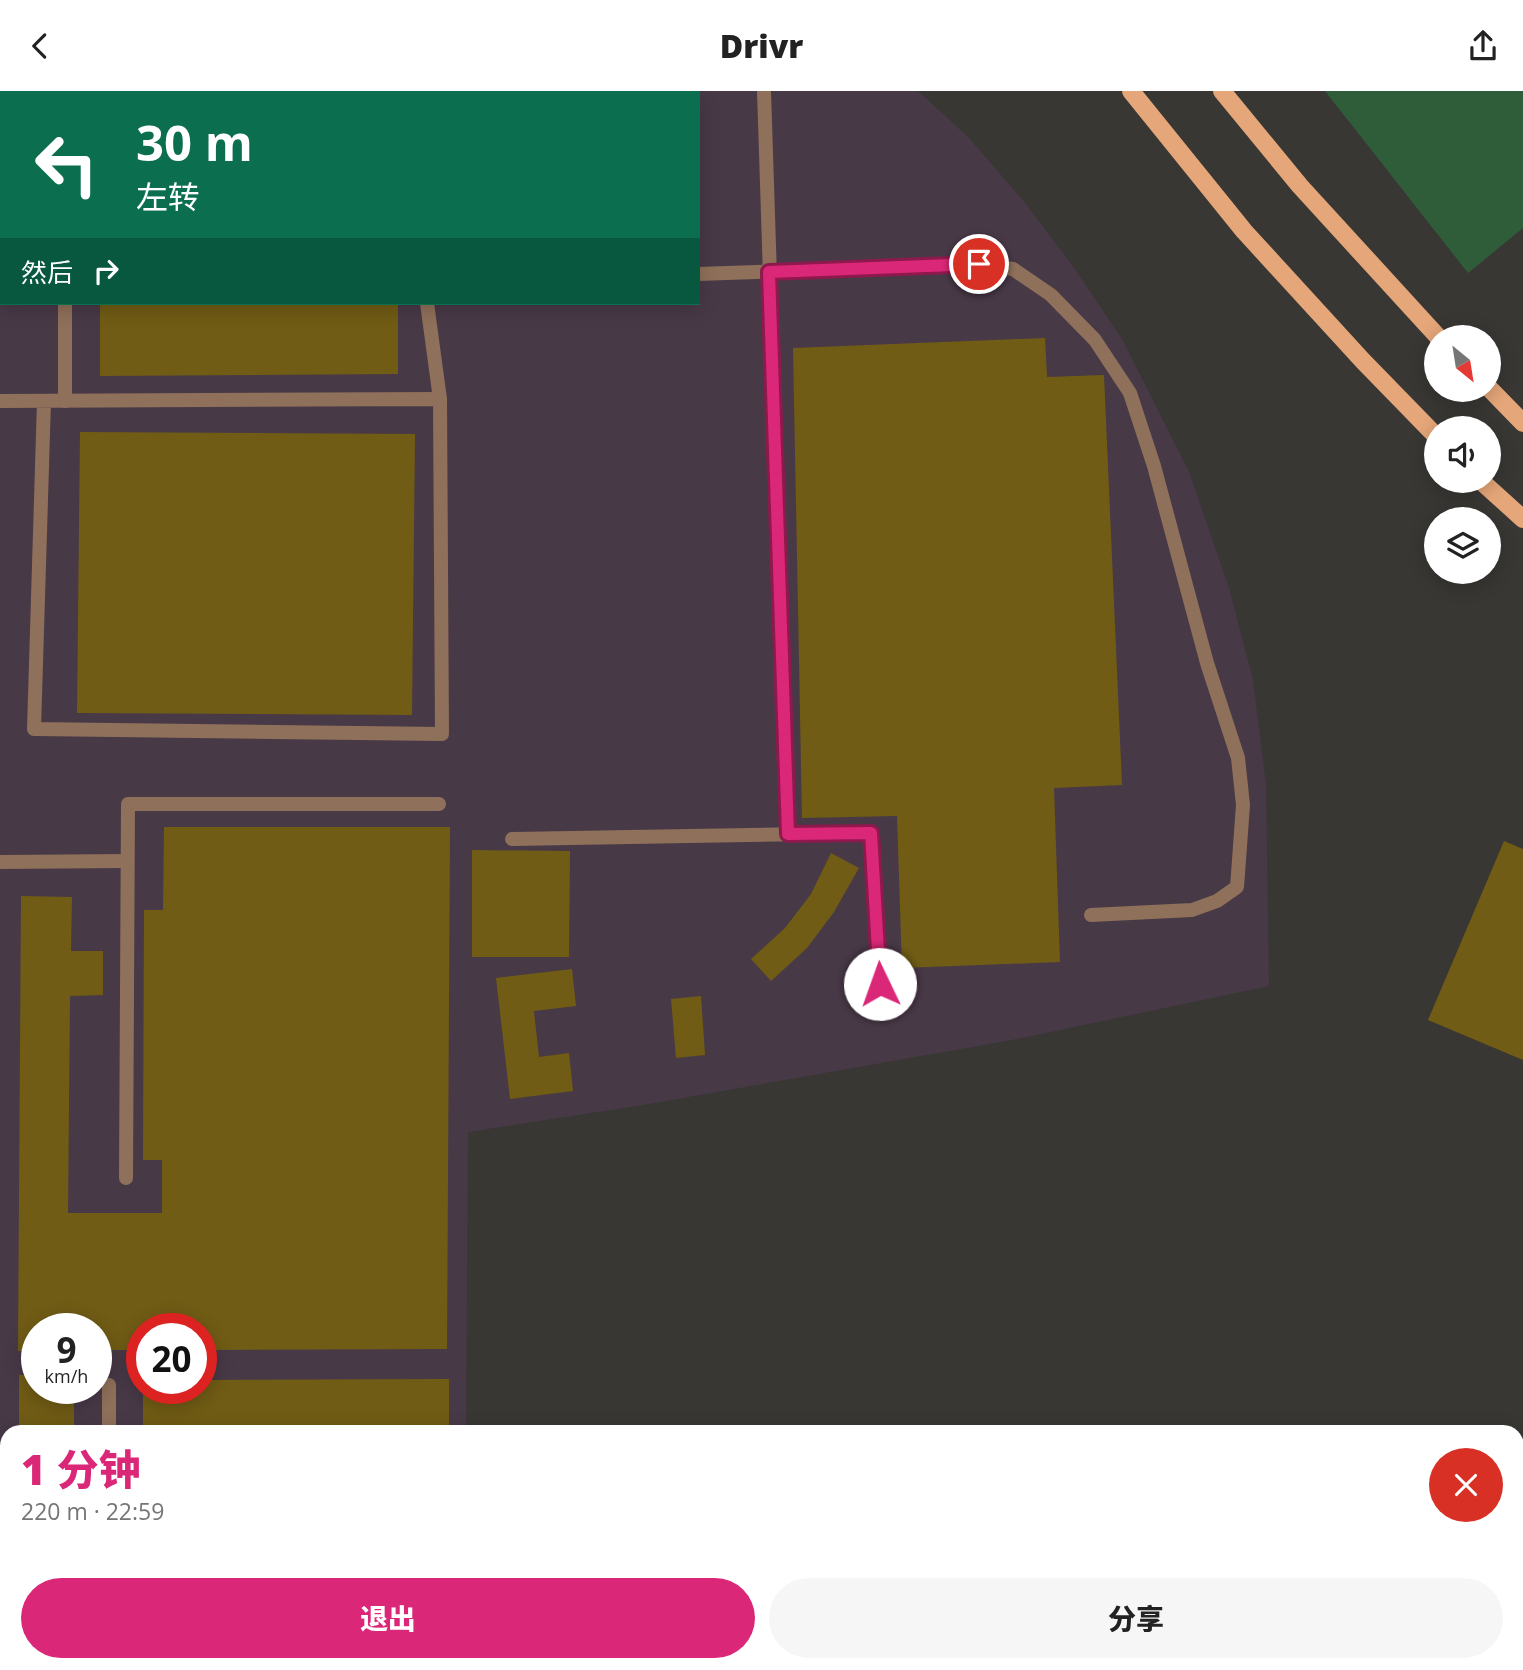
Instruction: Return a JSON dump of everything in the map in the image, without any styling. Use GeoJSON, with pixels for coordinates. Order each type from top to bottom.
{"type":"FeatureCollection","features":[{"type":"Feature","properties":{"kind":"main road"},"geometry":{"type":"LineString","coordinates":[[1130,91],[1244,230],[1424,424]]}},
{"type":"Feature","properties":{"kind":"main road"},"geometry":{"type":"LineString","coordinates":[[1222,91],[1300,186],[1427,325]]}},
{"type":"Feature","properties":{"kind":"main road"},"geometry":{"type":"LineString","coordinates":[[1502,402],[1523,423]]}},
{"type":"Feature","properties":{"kind":"main road"},"geometry":{"type":"LineString","coordinates":[[1494,493],[1523,519]]}},
{"type":"Feature","properties":{"kind":"lane"},"geometry":{"type":"LineString","coordinates":[[764,91],[788,834]]}},
{"type":"Feature","properties":{"kind":"lane"},"geometry":{"type":"LineString","coordinates":[[700,274],[979,264],[1013,269],[1051,295],[1095,340],[1130,393],[1158,479],[1207,663],[1238,758],[1243,806],[1237,887],[1217,901],[1192,910],[1091,915]]}},
{"type":"Feature","properties":{"kind":"lane"},"geometry":{"type":"LineString","coordinates":[[65,305],[65,401]]}},
{"type":"Feature","properties":{"kind":"lane"},"geometry":{"type":"LineString","coordinates":[[44,401],[34,729],[442,734],[440,399],[427,305]]}},
{"type":"Feature","properties":{"kind":"lane"},"geometry":{"type":"LineString","coordinates":[[0,401],[440,399]]}},
{"type":"Feature","properties":{"kind":"lane"},"geometry":{"type":"LineString","coordinates":[[126,1178],[128,804],[439,804]]}},
{"type":"Feature","properties":{"kind":"lane"},"geometry":{"type":"LineString","coordinates":[[512,839],[871,833],[880,984]]}},
{"type":"Feature","properties":{"kind":"lane"},"geometry":{"type":"LineString","coordinates":[[0,862],[127,861]]}},
{"type":"Feature","properties":{"kind":"lane"},"geometry":{"type":"LineString","coordinates":[[108,1404],[109,1425]]}},
{"type":"Feature","properties":{"kind":"shaded area"},"geometry":{"type":"Polygon","coordinates":[[[700,91],[918,91],[968,137],[1022,199],[1072,265],[1122,339],[1189,472],[1229,588],[1253,680],[1266,784],[1269,986],[1012,1040],[637,1106],[468,1132],[466,1425],[0,1425],[0,305],[700,305],[700,91]]]}},
{"type":"Feature","properties":{"kind":"green space"},"geometry":{"type":"Polygon","coordinates":[[[1325,91],[1523,91],[1523,228],[1468,273],[1325,91]]]}},
{"type":"Feature","properties":{"kind":"building"},"geometry":{"type":"Polygon","coordinates":[[[100,305],[398,305],[398,374],[100,376],[100,305]]]}},
{"type":"Feature","properties":{"kind":"building"},"geometry":{"type":"Polygon","coordinates":[[[1045,338],[1047,377],[1104,375],[1122,785],[1054,788],[1060,962],[902,968],[897,816],[802,818],[793,348],[1045,338]]]}},
{"type":"Feature","properties":{"kind":"building"},"geometry":{"type":"Polygon","coordinates":[[[80,432],[415,434],[412,715],[77,713],[80,432]]]}},
{"type":"Feature","properties":{"kind":"building"},"geometry":{"type":"Polygon","coordinates":[[[164,827],[450,827],[447,1349],[217,1350],[217,1313],[126,1313],[126,1350],[112,1350],[112,1313],[21,1313],[21,1351],[18,1351],[21,896],[72,897],[71,951],[103,951],[103,995],[70,996],[68,1213],[162,1213],[162,1160],[143,1160],[144,910],[163,910],[164,827]]]}},
{"type":"Feature","properties":{"kind":"building"},"geometry":{"type":"Polygon","coordinates":[[[1504,841],[1523,849],[1523,1060],[1428,1020],[1504,841]]]}},
{"type":"Feature","properties":{"kind":"building"},"geometry":{"type":"Polygon","coordinates":[[[472,850],[570,851],[569,957],[472,957],[472,850]]]}},
{"type":"Feature","properties":{"kind":"building"},"geometry":{"type":"Polygon","coordinates":[[[831,853],[859,868],[834,912],[807,948],[771,981],[751,959],[785,928],[811,894],[831,853]]]}},
{"type":"Feature","properties":{"kind":"building"},"geometry":{"type":"Polygon","coordinates":[[[572,969],[576,1006],[534,1011],[539,1057],[569,1053],[573,1091],[510,1099],[496,978],[572,969]]]}},
{"type":"Feature","properties":{"kind":"building"},"geometry":{"type":"Polygon","coordinates":[[[701,996],[705,1055],[676,1058],[671,999],[701,996]]]}},
{"type":"Feature","properties":{"kind":"building"},"geometry":{"type":"Polygon","coordinates":[[[19,1375],[21,1404],[74,1404],[74,1425],[19,1425],[19,1375]]]}},
{"type":"Feature","properties":{"kind":"building"},"geometry":{"type":"Polygon","coordinates":[[[449,1379],[449,1425],[143,1425],[143,1404],[217,1404],[217,1380],[449,1379]]]}},
{"type":"Feature","properties":{"kind":"route"},"geometry":{"type":"LineString","coordinates":[[880,984],[871,833],[788,834],[769,272],[979,264]]}}]}
